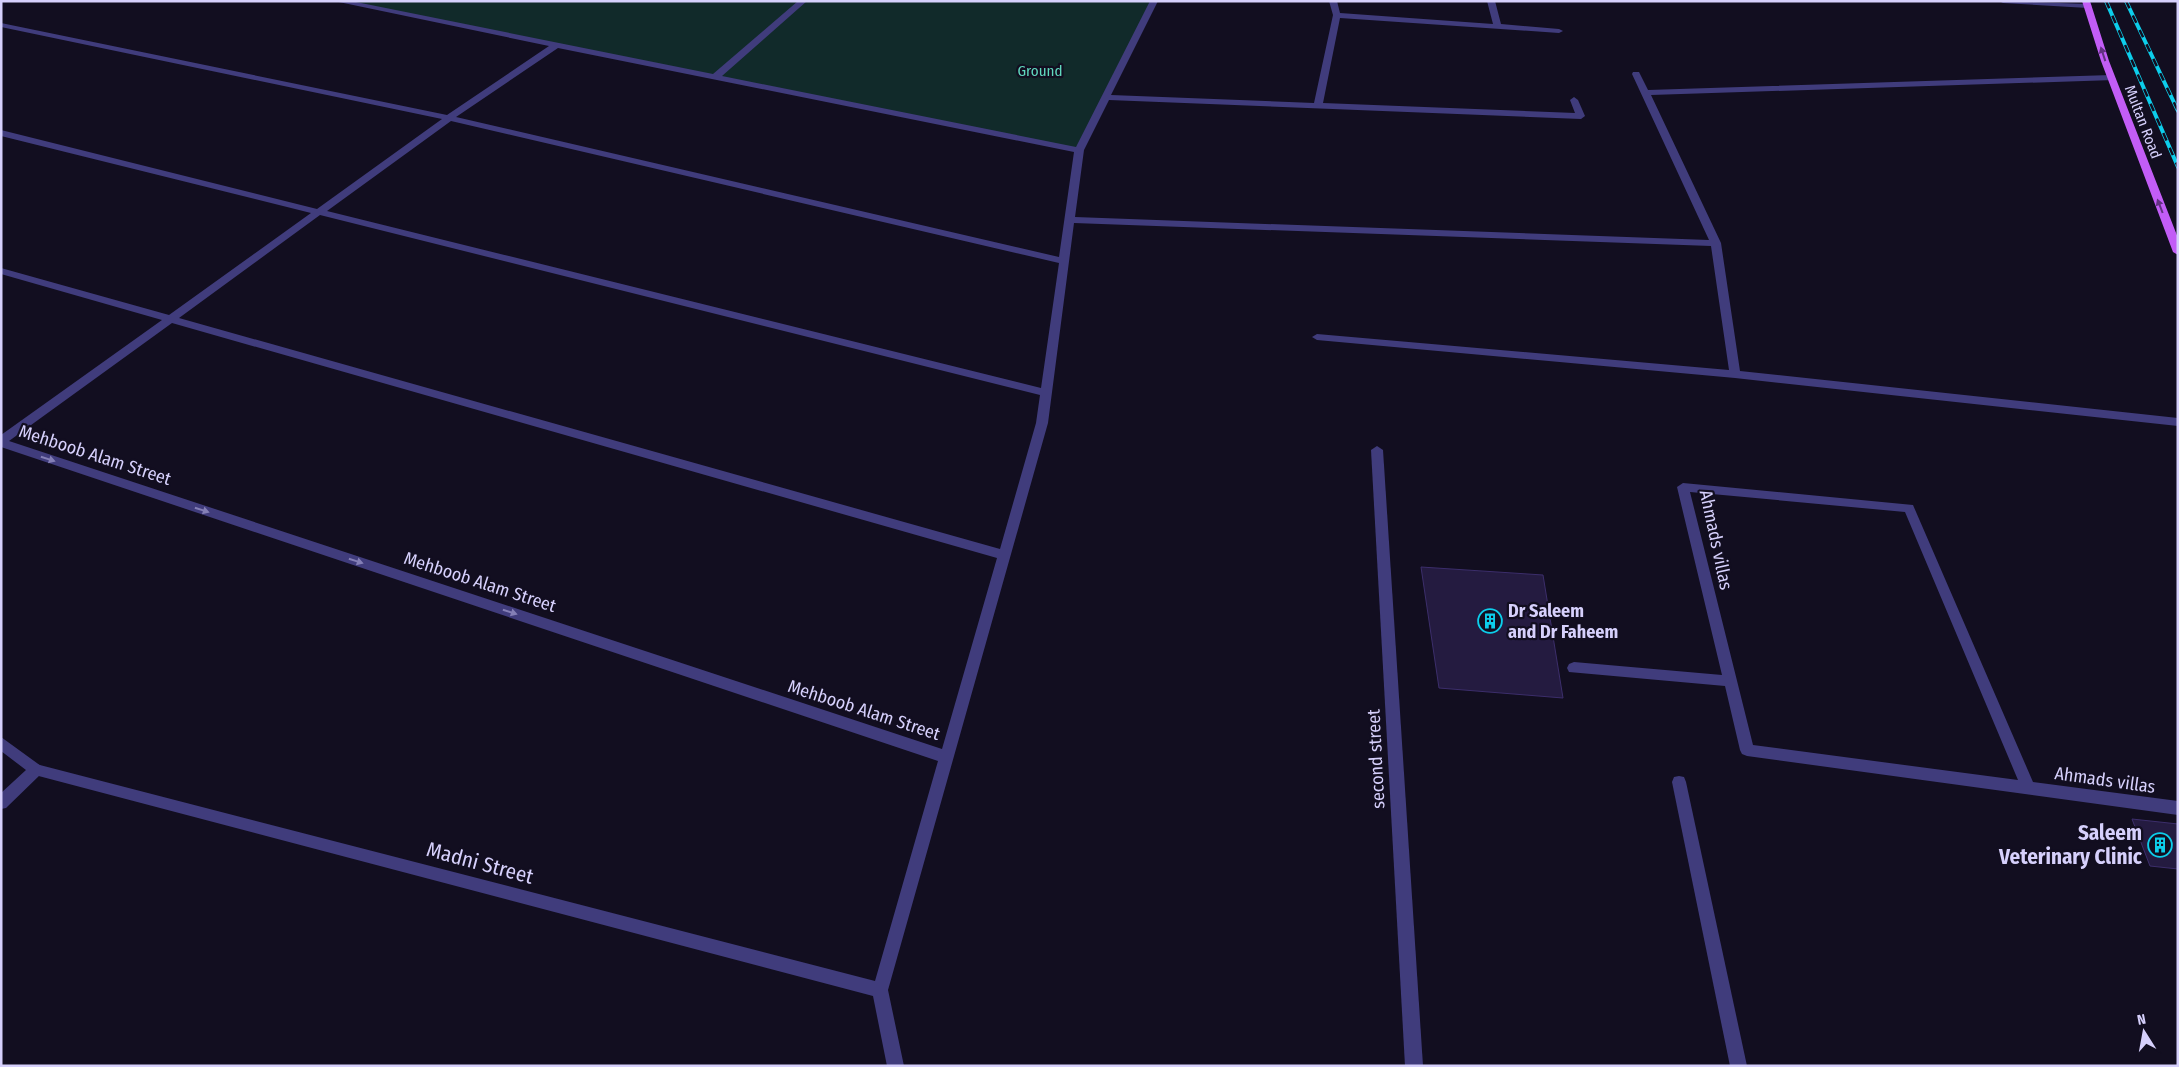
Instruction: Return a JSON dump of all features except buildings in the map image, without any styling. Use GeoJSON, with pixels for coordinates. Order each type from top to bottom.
{"type":"FeatureCollection","features":[{"type":"Feature","properties":{"kind":"main road","name":"Multan Road"},"geometry":{"type":"LineString","coordinates":[[2087,4],[2111,78],[2178,252]]}},
{"type":"Feature","properties":{"kind":"street"},"geometry":{"type":"LineString","coordinates":[[338,1],[1079,150]]}},
{"type":"Feature","properties":{"kind":"street"},"geometry":{"type":"LineString","coordinates":[[715,77],[803,1]]}},
{"type":"Feature","properties":{"kind":"street"},"geometry":{"type":"LineString","coordinates":[[896,1066],[880,990],[1042,423],[1079,150],[1154,1]]}},
{"type":"Feature","properties":{"kind":"street"},"geometry":{"type":"LineString","coordinates":[[1318,106],[1337,15],[1334,1]]}},
{"type":"Feature","properties":{"kind":"street"},"geometry":{"type":"LineString","coordinates":[[1491,1],[1498,27]]}},
{"type":"Feature","properties":{"kind":"street"},"geometry":{"type":"LineString","coordinates":[[2003,1],[2087,4]]}},
{"type":"Feature","properties":{"kind":"street"},"geometry":{"type":"LineString","coordinates":[[1337,15],[1558,31]]}},
{"type":"Feature","properties":{"kind":"street"},"geometry":{"type":"LineString","coordinates":[[1,25],[449,118],[1064,261]]}},
{"type":"Feature","properties":{"kind":"street"},"geometry":{"type":"LineString","coordinates":[[1,442],[449,118],[556,45]]}},
{"type":"Feature","properties":{"kind":"street"},"geometry":{"type":"LineString","coordinates":[[1636,74],[1716,243],[1735,374]]}},
{"type":"Feature","properties":{"kind":"street"},"geometry":{"type":"LineString","coordinates":[[1645,93],[2111,78]]}},
{"type":"Feature","properties":{"kind":"street"},"geometry":{"type":"LineString","coordinates":[[1106,97],[1581,116],[1574,100]]}},
{"type":"Feature","properties":{"kind":"street"},"geometry":{"type":"LineString","coordinates":[[1,133],[1046,393]]}},
{"type":"Feature","properties":{"kind":"street"},"geometry":{"type":"LineString","coordinates":[[1070,220],[1716,243]]}},
{"type":"Feature","properties":{"kind":"street"},"geometry":{"type":"LineString","coordinates":[[1,271],[1004,554]]}},
{"type":"Feature","properties":{"kind":"street"},"geometry":{"type":"LineString","coordinates":[[1317,337],[1735,374],[2178,422]]}},
{"type":"Feature","properties":{"kind":"street","name":"Mehboob Alam Street"},"geometry":{"type":"LineString","coordinates":[[1,442],[946,757]]}},
{"type":"Feature","properties":{"kind":"street","name":"second street"},"geometry":{"type":"LineString","coordinates":[[1377,450],[1414,1066]]}},
{"type":"Feature","properties":{"kind":"street","name":"Ahmads villas"},"geometry":{"type":"LineString","coordinates":[[2028,788],[1909,508],[1683,487],[1747,750],[2028,788],[2178,808]]}},
{"type":"Feature","properties":{"kind":"street"},"geometry":{"type":"LineString","coordinates":[[1574,668],[1730,681]]}},
{"type":"Feature","properties":{"kind":"street","name":"Madni Street"},"geometry":{"type":"LineString","coordinates":[[1,743],[36,770],[880,990]]}},
{"type":"Feature","properties":{"kind":"street"},"geometry":{"type":"LineString","coordinates":[[1,803],[36,770]]}},
{"type":"Feature","properties":{"kind":"street"},"geometry":{"type":"LineString","coordinates":[[1679,782],[1739,1066]]}},
{"type":"Feature","properties":{"kind":"green space","name":"Ground"},"geometry":{"type":"Polygon","coordinates":[[[338,1],[1154,1],[1079,150],[338,1]]]}},
{"type":"Feature","properties":{"kind":"railway"},"geometry":{"type":"LineString","coordinates":[[2106,1],[2178,167]]}},
{"type":"Feature","properties":{"kind":"railway"},"geometry":{"type":"LineString","coordinates":[[2126,1],[2178,111]]}},
{"type":"Feature","properties":{"kind":"place","name":"Dr Saleem and Dr Faheem"},"geometry":{"type":"Point","coordinates":[1490,621]}},
{"type":"Feature","properties":{"kind":"place","name":"Saleem Veterinary Clinic"},"geometry":{"type":"Point","coordinates":[2160,845]}}]}
